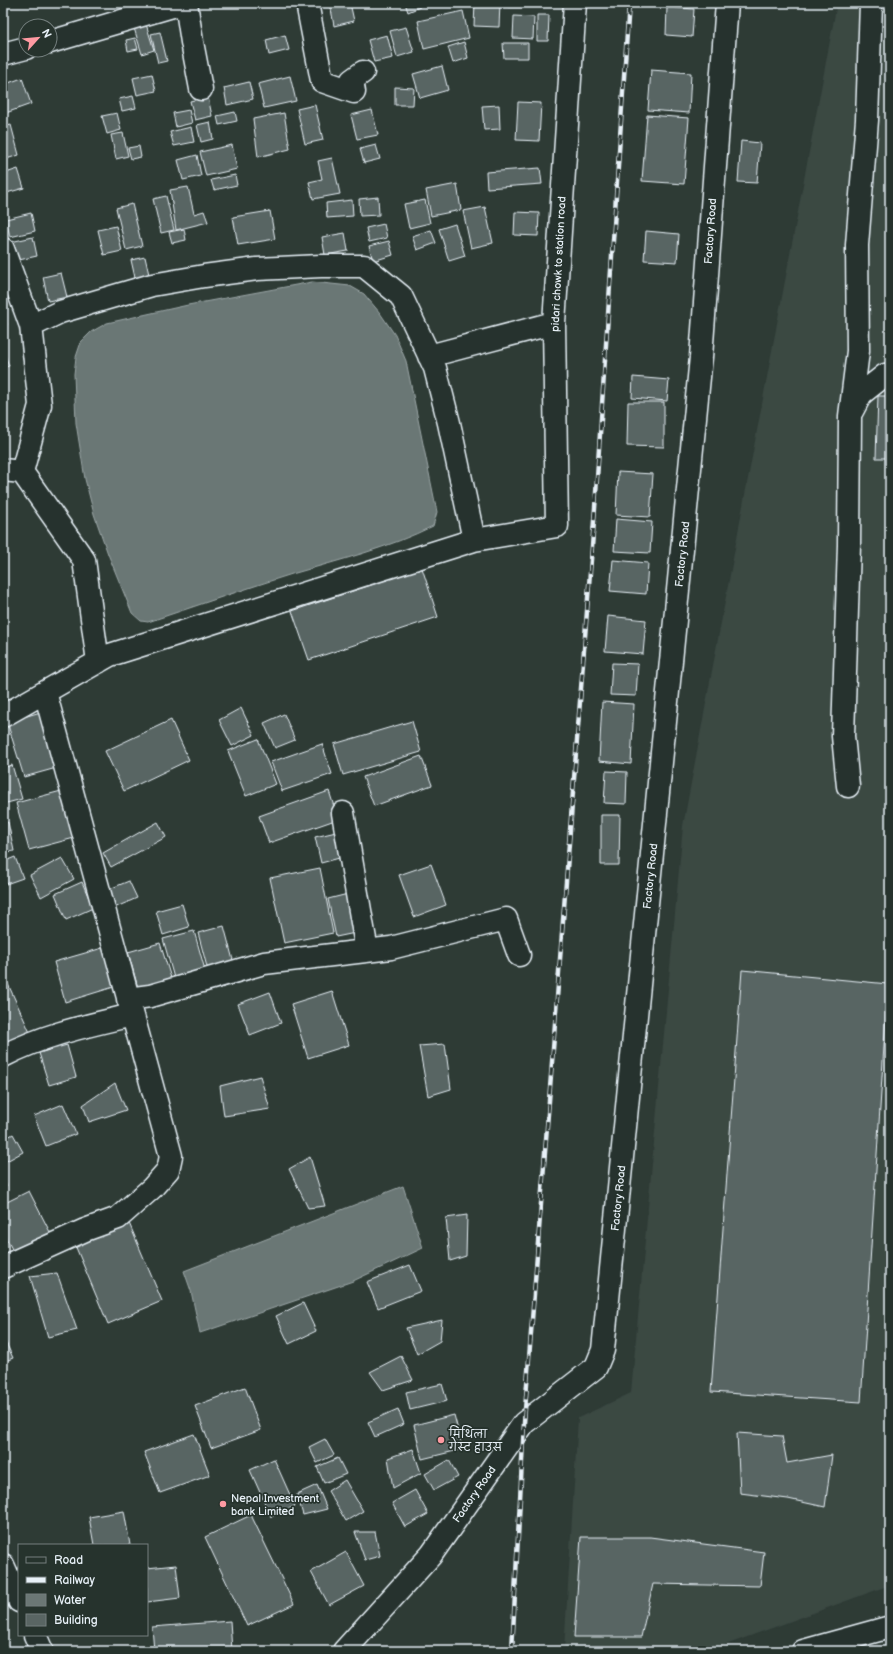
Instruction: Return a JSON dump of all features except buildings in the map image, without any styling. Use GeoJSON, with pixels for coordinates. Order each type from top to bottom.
{"type":"FeatureCollection","features":[{"type":"Feature","properties":{"kind":"street"},"geometry":{"type":"LineString","coordinates":[[58,40],[183,3]]}},
{"type":"Feature","properties":{"kind":"street"},"geometry":{"type":"LineString","coordinates":[[186,3],[201,90]]}},
{"type":"Feature","properties":{"kind":"street"},"geometry":{"type":"LineString","coordinates":[[307,3],[322,81],[354,92],[352,80],[363,72]]}},
{"type":"Feature","properties":{"kind":"street","name":"pidari chowk to station road"},"geometry":{"type":"LineString","coordinates":[[474,540],[557,526],[554,324],[575,3]]}},
{"type":"Feature","properties":{"kind":"street","name":"Factory Road"},"geometry":{"type":"LineString","coordinates":[[344,1651],[432,1555],[524,1423],[596,1367],[603,1350],[701,358],[727,3]]}},
{"type":"Feature","properties":{"kind":"street"},"geometry":{"type":"LineString","coordinates":[[848,786],[844,736],[849,545],[850,416],[858,351],[857,246],[867,120],[871,3]]}},
{"type":"Feature","properties":{"kind":"street"},"geometry":{"type":"LineString","coordinates":[[3,54],[18,50]]}},
{"type":"Feature","properties":{"kind":"street"},"geometry":{"type":"LineString","coordinates":[[3,249],[31,326],[40,405],[13,471],[84,560],[98,662]]}},
{"type":"Feature","properties":{"kind":"street"},"geometry":{"type":"LineString","coordinates":[[3,716],[110,655],[474,540],[449,423],[435,368],[401,296],[364,266],[257,269],[152,285],[60,312],[31,326]]}},
{"type":"Feature","properties":{"kind":"street"},"geometry":{"type":"LineString","coordinates":[[429,356],[554,324]]}},
{"type":"Feature","properties":{"kind":"street"},"geometry":{"type":"LineString","coordinates":[[850,416],[861,394],[885,375],[890,374]]}},
{"type":"Feature","properties":{"kind":"street"},"geometry":{"type":"LineString","coordinates":[[3,1268],[85,1230],[118,1218],[152,1188],[168,1170],[171,1156],[45,692]]}},
{"type":"Feature","properties":{"kind":"street"},"geometry":{"type":"LineString","coordinates":[[344,813],[367,951]]}},
{"type":"Feature","properties":{"kind":"street"},"geometry":{"type":"LineString","coordinates":[[3,1056],[23,1046],[130,1007],[150,996],[264,963],[391,948],[506,919],[519,955]]}},
{"type":"Feature","properties":{"kind":"street"},"geometry":{"type":"LineString","coordinates":[[3,1565],[18,1599]]}},
{"type":"Feature","properties":{"kind":"street"},"geometry":{"type":"LineString","coordinates":[[803,1651],[890,1627]]}},
{"type":"Feature","properties":{"kind":"street"},"geometry":{"type":"LineString","coordinates":[[35,1636],[42,1651]]}},
{"type":"Feature","properties":{"kind":"shaded area"},"geometry":{"type":"Polygon","coordinates":[[[837,3],[890,3],[890,1585],[709,1651],[564,1651],[578,1418],[631,1393],[683,826],[837,3]]]}},
{"type":"Feature","properties":{"kind":"water"},"geometry":{"type":"Polygon","coordinates":[[[312,282],[350,286],[364,294],[380,313],[395,335],[406,361],[437,512],[433,526],[399,541],[364,553],[292,574],[148,622],[141,621],[132,613],[108,554],[94,514],[85,479],[76,423],[74,374],[76,357],[81,342],[91,332],[107,323],[188,305],[312,282]]]}},
{"type":"Feature","properties":{"kind":"water"},"geometry":{"type":"Polygon","coordinates":[[[403,1186],[423,1248],[353,1281],[200,1333],[191,1291],[184,1271],[403,1186]]]}},
{"type":"Feature","properties":{"kind":"railway"},"geometry":{"type":"LineString","coordinates":[[512,1651],[524,1423],[595,508],[629,3]]}},
{"type":"Feature","properties":{"kind":"place","name":"मिथिला गेस्ट हाउस"},"geometry":{"type":"Point","coordinates":[441,1440]}},
{"type":"Feature","properties":{"kind":"place","name":"Nepal Investment bank Limited"},"geometry":{"type":"Point","coordinates":[223,1504]}}]}
